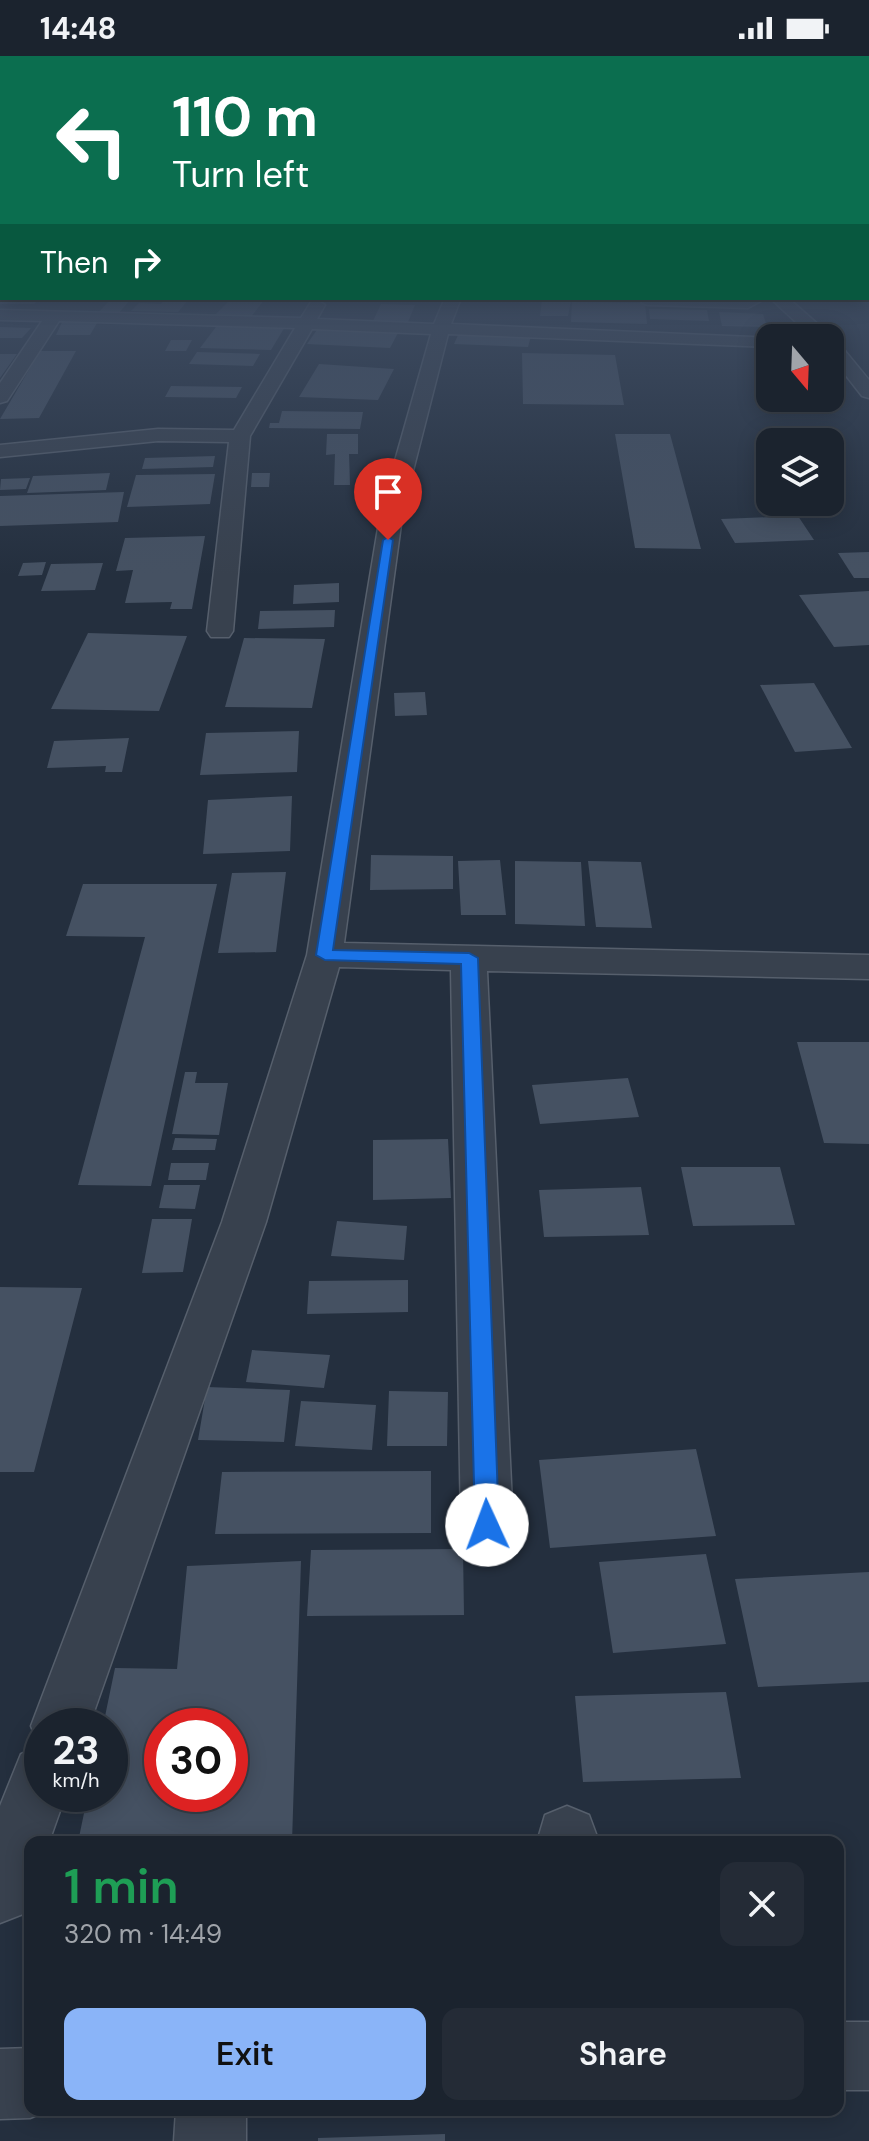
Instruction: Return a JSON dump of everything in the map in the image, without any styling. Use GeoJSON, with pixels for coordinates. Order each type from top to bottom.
{"type":"FeatureCollection","features":[{"type":"Feature","properties":{"kind":"street"},"geometry":{"type":"LineString","coordinates":[[0,397],[11,380]]}},
{"type":"Feature","properties":{"kind":"street"},"geometry":{"type":"LineString","coordinates":[[220,631],[240,436],[272,380]]}},
{"type":"Feature","properties":{"kind":"street"},"geometry":{"type":"LineString","coordinates":[[67,1708],[244,1222],[325,955],[392,510],[428,380]]}},
{"type":"Feature","properties":{"kind":"street"},"geometry":{"type":"LineString","coordinates":[[0,451],[158,435],[240,436]]}},
{"type":"Feature","properties":{"kind":"street"},"geometry":{"type":"LineString","coordinates":[[325,955],[869,967]]}},
{"type":"Feature","properties":{"kind":"street"},"geometry":{"type":"LineString","coordinates":[[469,958],[487,1525]]}},
{"type":"Feature","properties":{"kind":"street"},"geometry":{"type":"LineString","coordinates":[[0,1891],[29,1812]]}},
{"type":"Feature","properties":{"kind":"street"},"geometry":{"type":"LineString","coordinates":[[844,2056],[869,2056]]}},
{"type":"Feature","properties":{"kind":"street"},"geometry":{"type":"LineString","coordinates":[[0,2084],[24,2083]]}},
{"type":"Feature","properties":{"kind":"street"},"geometry":{"type":"LineString","coordinates":[[210,2141],[211,2116]]}},
{"type":"Feature","properties":{"kind":"building"},"geometry":{"type":"Polygon","coordinates":[[[23,380],[60,380],[39,418],[0,419],[23,380]]]}},
{"type":"Feature","properties":{"kind":"building"},"geometry":{"type":"Polygon","coordinates":[[[309,380],[388,380],[378,400],[299,397],[309,380]]]}},
{"type":"Feature","properties":{"kind":"building"},"geometry":{"type":"Polygon","coordinates":[[[523,380],[620,380],[624,405],[523,404],[523,380]]]}},
{"type":"Feature","properties":{"kind":"building"},"geometry":{"type":"Polygon","coordinates":[[[171,386],[242,387],[236,398],[165,397],[171,386]]]}},
{"type":"Feature","properties":{"kind":"building"},"geometry":{"type":"Polygon","coordinates":[[[282,411],[363,412],[360,429],[269,428],[270,423],[279,423],[282,411]]]}},
{"type":"Feature","properties":{"kind":"building"},"geometry":{"type":"Polygon","coordinates":[[[327,434],[358,434],[358,454],[349,454],[350,485],[334,485],[335,454],[326,455],[327,434]]]}},
{"type":"Feature","properties":{"kind":"building"},"geometry":{"type":"Polygon","coordinates":[[[615,434],[670,434],[701,549],[635,548],[615,434]]]}},
{"type":"Feature","properties":{"kind":"building"},"geometry":{"type":"Polygon","coordinates":[[[215,456],[213,467],[142,469],[145,458],[215,456]]]}},
{"type":"Feature","properties":{"kind":"building"},"geometry":{"type":"Polygon","coordinates":[[[110,473],[106,490],[27,493],[33,476],[110,473]]]}},
{"type":"Feature","properties":{"kind":"building"},"geometry":{"type":"Polygon","coordinates":[[[252,473],[270,473],[269,487],[251,487],[252,473]]]}},
{"type":"Feature","properties":{"kind":"building"},"geometry":{"type":"Polygon","coordinates":[[[215,474],[210,504],[127,507],[136,475],[215,474]]]}},
{"type":"Feature","properties":{"kind":"building"},"geometry":{"type":"Polygon","coordinates":[[[30,478],[26,489],[0,490],[1,479],[30,478]]]}},
{"type":"Feature","properties":{"kind":"building"},"geometry":{"type":"Polygon","coordinates":[[[124,492],[118,522],[0,526],[0,496],[124,492]]]}},
{"type":"Feature","properties":{"kind":"building"},"geometry":{"type":"Polygon","coordinates":[[[798,516],[814,540],[735,543],[721,519],[798,516]]]}},
{"type":"Feature","properties":{"kind":"building"},"geometry":{"type":"Polygon","coordinates":[[[205,536],[192,609],[170,609],[172,602],[125,603],[133,570],[116,571],[125,538],[205,536]]]}},
{"type":"Feature","properties":{"kind":"building"},"geometry":{"type":"Polygon","coordinates":[[[869,552],[869,578],[854,578],[838,553],[869,552]]]}},
{"type":"Feature","properties":{"kind":"building"},"geometry":{"type":"Polygon","coordinates":[[[46,562],[42,575],[18,576],[23,563],[46,562]]]}},
{"type":"Feature","properties":{"kind":"building"},"geometry":{"type":"Polygon","coordinates":[[[103,563],[95,590],[41,591],[51,564],[103,563]]]}},
{"type":"Feature","properties":{"kind":"building"},"geometry":{"type":"Polygon","coordinates":[[[339,583],[339,602],[293,604],[294,585],[339,583]]]}},
{"type":"Feature","properties":{"kind":"building"},"geometry":{"type":"Polygon","coordinates":[[[869,591],[869,645],[834,647],[799,595],[869,591]]]}},
{"type":"Feature","properties":{"kind":"building"},"geometry":{"type":"Polygon","coordinates":[[[335,610],[334,627],[258,629],[260,611],[335,610]]]}},
{"type":"Feature","properties":{"kind":"building"},"geometry":{"type":"Polygon","coordinates":[[[88,633],[187,636],[159,711],[51,709],[88,633]]]}},
{"type":"Feature","properties":{"kind":"building"},"geometry":{"type":"Polygon","coordinates":[[[244,638],[325,639],[312,708],[225,707],[244,638]]]}},
{"type":"Feature","properties":{"kind":"building"},"geometry":{"type":"Polygon","coordinates":[[[814,683],[852,748],[795,752],[760,685],[814,683]]]}},
{"type":"Feature","properties":{"kind":"building"},"geometry":{"type":"Polygon","coordinates":[[[425,692],[427,715],[395,716],[394,693],[425,692]]]}},
{"type":"Feature","properties":{"kind":"building"},"geometry":{"type":"Polygon","coordinates":[[[299,731],[297,772],[200,775],[206,733],[299,731]]]}},
{"type":"Feature","properties":{"kind":"building"},"geometry":{"type":"Polygon","coordinates":[[[129,738],[122,772],[105,772],[106,766],[47,768],[54,741],[129,738]]]}},
{"type":"Feature","properties":{"kind":"building"},"geometry":{"type":"Polygon","coordinates":[[[292,796],[290,851],[203,854],[208,800],[292,796]]]}},
{"type":"Feature","properties":{"kind":"building"},"geometry":{"type":"Polygon","coordinates":[[[371,855],[453,856],[453,889],[370,890],[371,855]]]}},
{"type":"Feature","properties":{"kind":"building"},"geometry":{"type":"Polygon","coordinates":[[[500,860],[506,915],[461,915],[458,861],[500,860]]]}},
{"type":"Feature","properties":{"kind":"building"},"geometry":{"type":"Polygon","coordinates":[[[515,861],[581,862],[585,926],[515,924],[515,861]]]}},
{"type":"Feature","properties":{"kind":"building"},"geometry":{"type":"Polygon","coordinates":[[[588,861],[641,862],[652,928],[596,927],[588,861]]]}},
{"type":"Feature","properties":{"kind":"building"},"geometry":{"type":"Polygon","coordinates":[[[286,872],[276,952],[218,953],[232,873],[286,872]]]}},
{"type":"Feature","properties":{"kind":"building"},"geometry":{"type":"Polygon","coordinates":[[[83,884],[217,884],[151,1186],[78,1185],[145,937],[66,936],[83,884]]]}},
{"type":"Feature","properties":{"kind":"building"},"geometry":{"type":"Polygon","coordinates":[[[797,1042],[869,1042],[869,1144],[824,1143],[797,1042]]]}},
{"type":"Feature","properties":{"kind":"building"},"geometry":{"type":"Polygon","coordinates":[[[185,1072],[197,1072],[195,1083],[228,1083],[219,1135],[172,1134],[185,1072]]]}},
{"type":"Feature","properties":{"kind":"building"},"geometry":{"type":"Polygon","coordinates":[[[628,1078],[639,1117],[540,1124],[532,1085],[628,1078]]]}},
{"type":"Feature","properties":{"kind":"building"},"geometry":{"type":"Polygon","coordinates":[[[175,1138],[217,1139],[215,1150],[172,1150],[175,1138]]]}},
{"type":"Feature","properties":{"kind":"building"},"geometry":{"type":"Polygon","coordinates":[[[448,1139],[451,1198],[373,1200],[373,1140],[448,1139]]]}},
{"type":"Feature","properties":{"kind":"building"},"geometry":{"type":"Polygon","coordinates":[[[171,1163],[209,1163],[206,1180],[168,1180],[171,1163]]]}},
{"type":"Feature","properties":{"kind":"building"},"geometry":{"type":"Polygon","coordinates":[[[681,1167],[780,1167],[795,1225],[693,1226],[681,1167]]]}},
{"type":"Feature","properties":{"kind":"building"},"geometry":{"type":"Polygon","coordinates":[[[164,1185],[200,1185],[195,1209],[159,1208],[164,1185]]]}},
{"type":"Feature","properties":{"kind":"building"},"geometry":{"type":"Polygon","coordinates":[[[641,1187],[649,1235],[544,1237],[539,1190],[641,1187]]]}},
{"type":"Feature","properties":{"kind":"building"},"geometry":{"type":"Polygon","coordinates":[[[152,1219],[192,1219],[183,1272],[142,1273],[152,1219]]]}},
{"type":"Feature","properties":{"kind":"building"},"geometry":{"type":"Polygon","coordinates":[[[337,1221],[407,1226],[404,1260],[331,1256],[337,1221]]]}},
{"type":"Feature","properties":{"kind":"building"},"geometry":{"type":"Polygon","coordinates":[[[408,1280],[408,1312],[307,1314],[309,1281],[408,1280]]]}},
{"type":"Feature","properties":{"kind":"building"},"geometry":{"type":"Polygon","coordinates":[[[0,1287],[82,1288],[34,1472],[0,1472],[0,1287]]]}},
{"type":"Feature","properties":{"kind":"building"},"geometry":{"type":"Polygon","coordinates":[[[252,1350],[330,1355],[324,1388],[246,1382],[252,1350]]]}},
{"type":"Feature","properties":{"kind":"building"},"geometry":{"type":"Polygon","coordinates":[[[207,1387],[290,1390],[284,1442],[198,1440],[207,1387]]]}},
{"type":"Feature","properties":{"kind":"building"},"geometry":{"type":"Polygon","coordinates":[[[389,1391],[448,1392],[447,1446],[387,1446],[389,1391]]]}},
{"type":"Feature","properties":{"kind":"building"},"geometry":{"type":"Polygon","coordinates":[[[301,1401],[376,1405],[372,1450],[295,1446],[301,1401]]]}},
{"type":"Feature","properties":{"kind":"building"},"geometry":{"type":"Polygon","coordinates":[[[696,1449],[716,1536],[550,1548],[539,1460],[696,1449]]]}},
{"type":"Feature","properties":{"kind":"building"},"geometry":{"type":"Polygon","coordinates":[[[431,1471],[431,1533],[215,1534],[222,1472],[431,1471]]]}},
{"type":"Feature","properties":{"kind":"building"},"geometry":{"type":"Polygon","coordinates":[[[463,1549],[464,1615],[307,1616],[311,1550],[463,1549]]]}},
{"type":"Feature","properties":{"kind":"building"},"geometry":{"type":"Polygon","coordinates":[[[706,1554],[726,1644],[613,1653],[599,1562],[706,1554]]]}},
{"type":"Feature","properties":{"kind":"building"},"geometry":{"type":"Polygon","coordinates":[[[301,1561],[292,1836],[79,1836],[84,1812],[128,1812],[128,1708],[107,1708],[115,1668],[177,1669],[187,1566],[301,1561]]]}},
{"type":"Feature","properties":{"kind":"building"},"geometry":{"type":"Polygon","coordinates":[[[869,1572],[869,1682],[758,1687],[735,1579],[869,1572]]]}},
{"type":"Feature","properties":{"kind":"building"},"geometry":{"type":"Polygon","coordinates":[[[726,1692],[741,1778],[583,1782],[575,1696],[726,1692]]]}},
{"type":"Feature","properties":{"kind":"building"},"geometry":{"type":"Polygon","coordinates":[[[445,2134],[445,2141],[318,2141],[318,2138],[445,2134]]]}},
{"type":"Feature","properties":{"kind":"route"},"geometry":{"type":"LineString","coordinates":[[388,540],[325,955],[469,958],[487,1525]]}}]}
